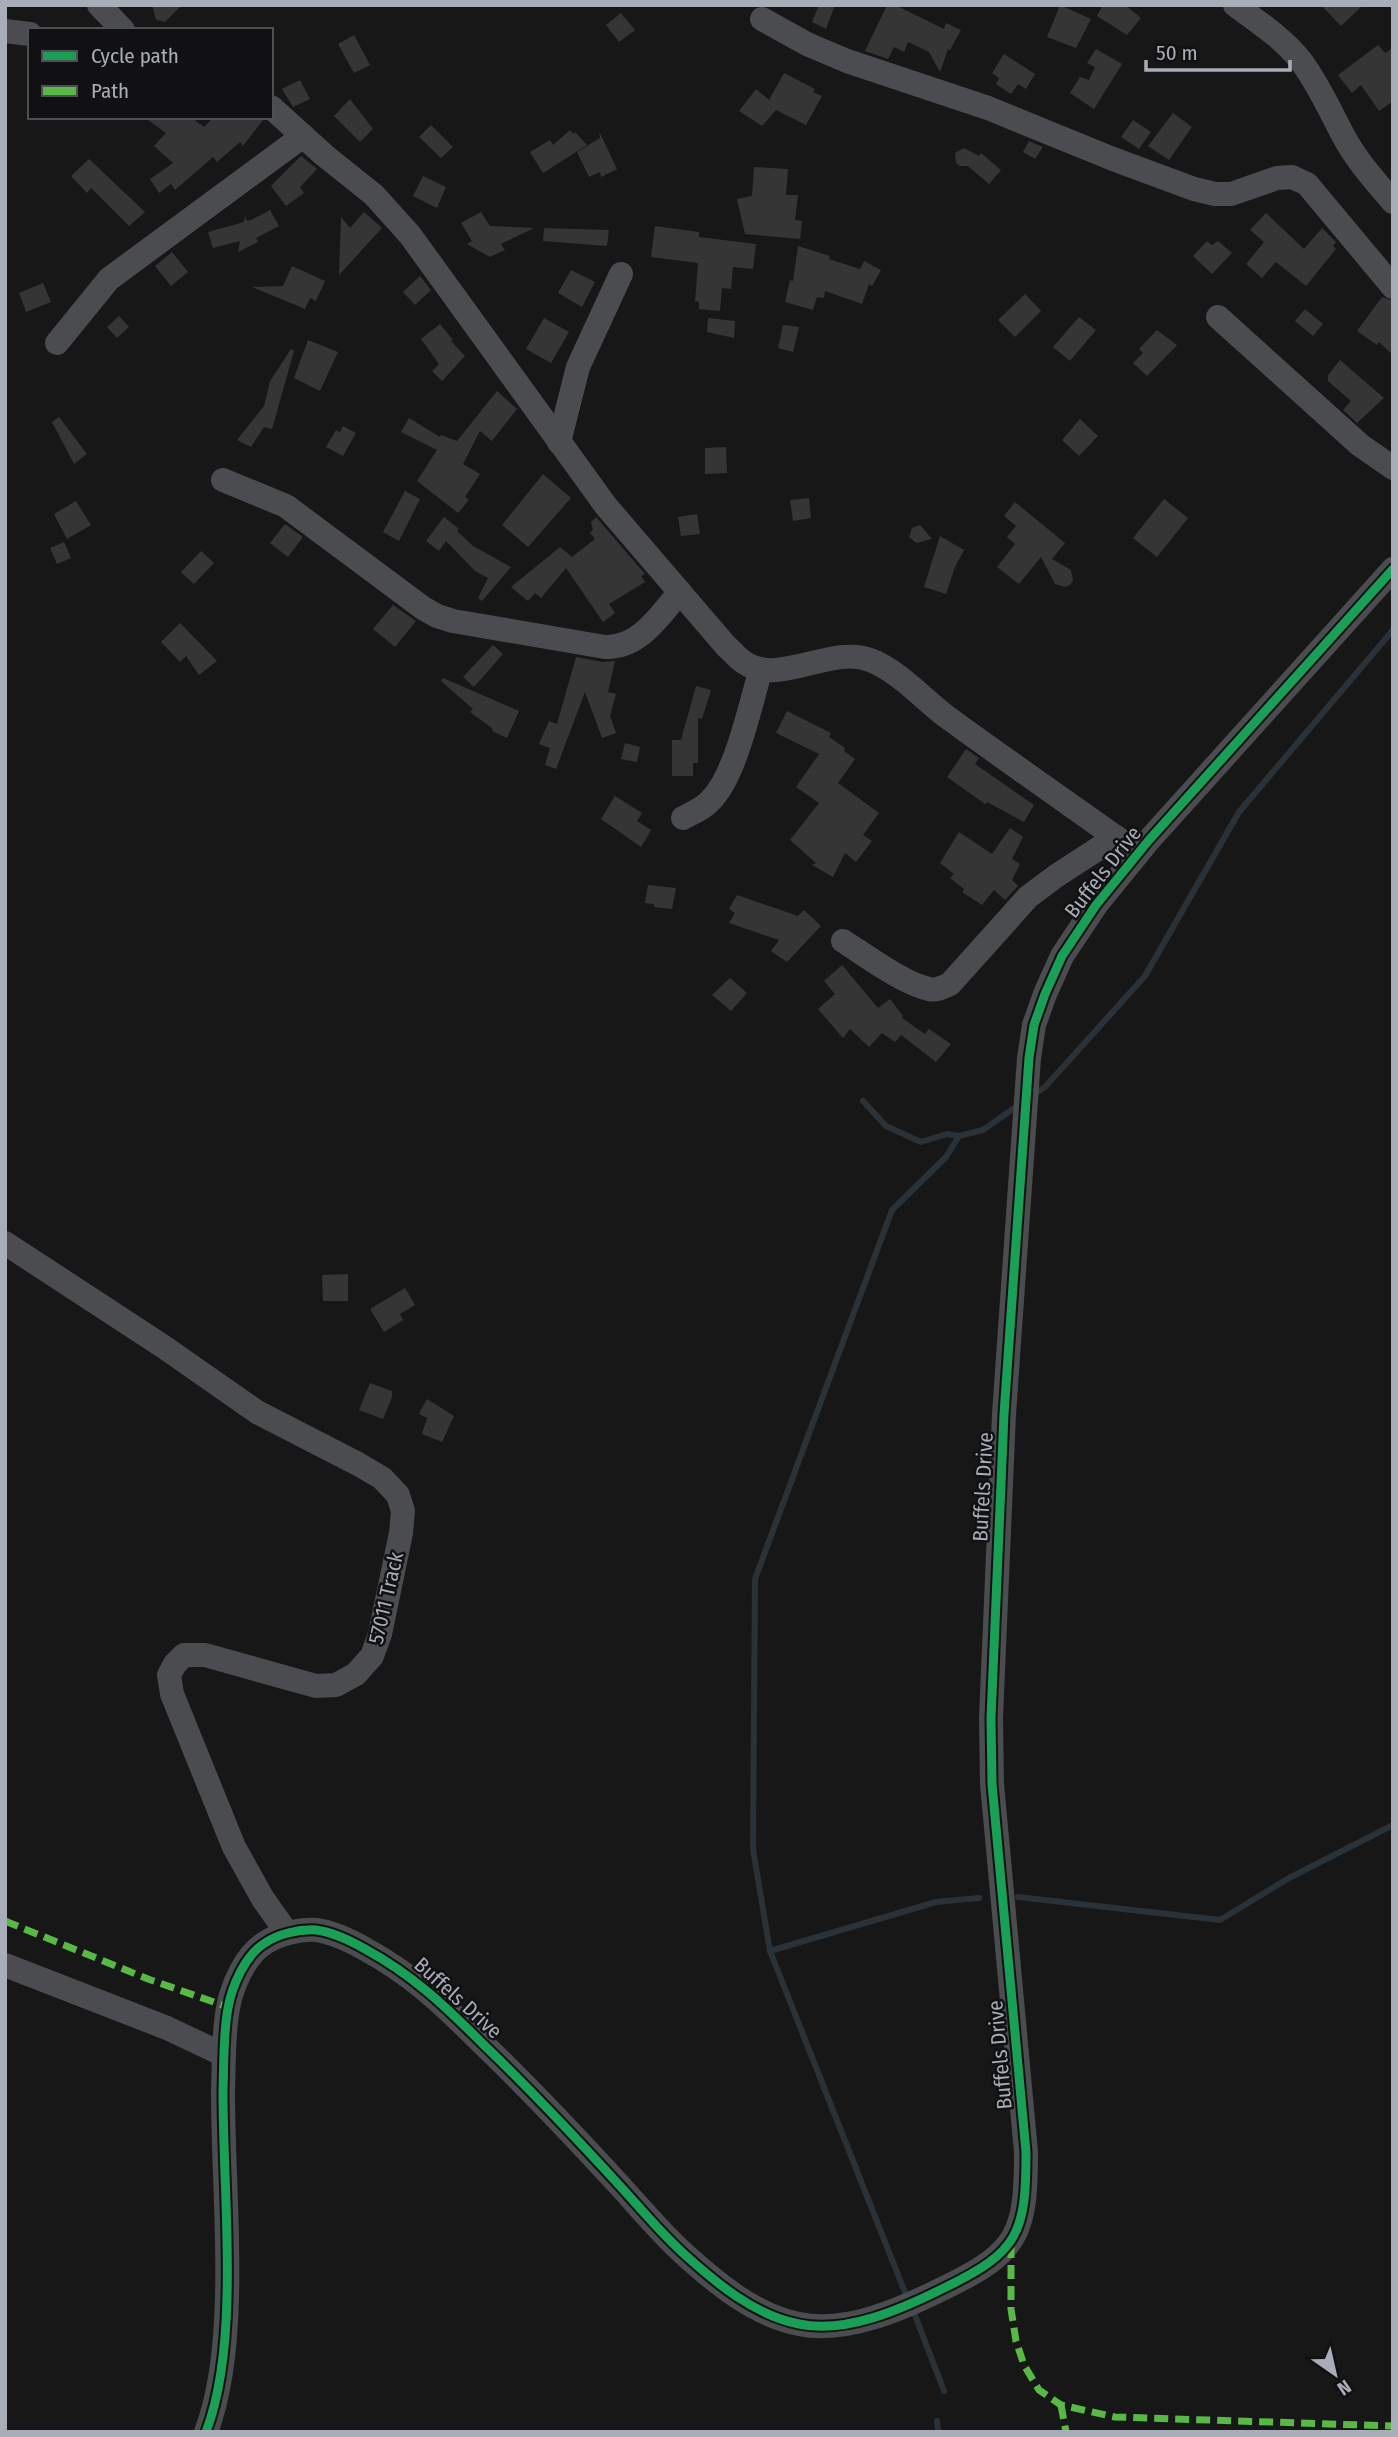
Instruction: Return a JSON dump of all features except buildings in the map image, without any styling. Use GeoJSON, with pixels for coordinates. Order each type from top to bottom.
{"type":"FeatureCollection","features":[{"type":"Feature","properties":{"kind":"street"},"geometry":{"type":"LineString","coordinates":[[99,5],[121,28]]}},
{"type":"Feature","properties":{"kind":"street"},"geometry":{"type":"LineString","coordinates":[[1235,5],[1283,40],[1302,62],[1321,90],[1345,139],[1368,175],[1393,202]]}},
{"type":"Feature","properties":{"kind":"street"},"geometry":{"type":"LineString","coordinates":[[762,19],[807,44],[847,61],[988,108],[1194,189],[1231,194],[1277,178],[1292,177],[1307,184],[1393,287]]}},
{"type":"Feature","properties":{"kind":"street"},"geometry":{"type":"LineString","coordinates":[[5,31],[28,34]]}},
{"type":"Feature","properties":{"kind":"street"},"geometry":{"type":"LineString","coordinates":[[273,109],[374,195],[410,235],[606,506],[726,646],[746,664],[761,670],[848,656],[870,660],[894,674],[945,715],[1138,853]]}},
{"type":"Feature","properties":{"kind":"street"},"geometry":{"type":"LineString","coordinates":[[57,343],[109,279],[303,136]]}},
{"type":"Feature","properties":{"kind":"street"},"geometry":{"type":"LineString","coordinates":[[559,442],[578,367],[621,274]]}},
{"type":"Feature","properties":{"kind":"street"},"geometry":{"type":"LineString","coordinates":[[1218,317],[1360,445],[1393,468]]}},
{"type":"Feature","properties":{"kind":"street"},"geometry":{"type":"LineString","coordinates":[[223,480],[286,506],[423,608],[453,621],[605,647],[620,647],[645,632],[680,592]]}},
{"type":"Feature","properties":{"kind":"street","name":"Buffels Drive"},"geometry":{"type":"LineString","coordinates":[[206,2432],[223,2355],[227,2295],[224,2055],[228,2007],[246,1963],[262,1944],[287,1933],[316,1930],[350,1941],[397,1967],[438,2000],[531,2091],[683,2253],[722,2286],[764,2314],[800,2325],[830,2326],[874,2317],[981,2270],[1011,2244],[1021,2221],[1026,2196],[1026,2152],[992,1784],[991,1718],[1004,1414],[1029,1058],[1034,1025],[1062,956],[1096,905],[1138,853],[1393,569]]}},
{"type":"Feature","properties":{"kind":"street"},"geometry":{"type":"LineString","coordinates":[[683,818],[710,801],[723,783],[732,765],[761,670]]}},
{"type":"Feature","properties":{"kind":"street"},"geometry":{"type":"LineString","coordinates":[[843,941],[887,970],[928,989],[939,989],[956,977],[1028,897],[1116,837]]}},
{"type":"Feature","properties":{"kind":"street","name":"57011 Track"},"geometry":{"type":"LineString","coordinates":[[5,1244],[164,1347],[257,1412],[382,1478],[398,1495],[403,1511],[401,1533],[380,1634],[372,1656],[356,1674],[336,1685],[316,1686],[205,1655],[184,1655],[174,1664],[169,1675],[172,1694],[234,1847],[263,1899],[287,1933]]}},
{"type":"Feature","properties":{"kind":"street"},"geometry":{"type":"LineString","coordinates":[[5,1965],[167,2028],[224,2055]]}},
{"type":"Feature","properties":{"kind":"waterway"},"geometry":{"type":"LineString","coordinates":[[1034,1094],[1045,1087],[1145,976],[1239,812],[1393,630]]}},
{"type":"Feature","properties":{"kind":"waterway"},"geometry":{"type":"LineString","coordinates":[[863,1101],[886,1126],[921,1142],[947,1134],[959,1136]]}},
{"type":"Feature","properties":{"kind":"waterway"},"geometry":{"type":"LineString","coordinates":[[908,2300],[770,1951],[753,1849],[755,1579],[892,1210],[946,1157],[959,1136],[983,1130],[1020,1104]]}},
{"type":"Feature","properties":{"kind":"waterway"},"geometry":{"type":"LineString","coordinates":[[1018,1897],[1220,1920],[1289,1878],[1393,1825]]}},
{"type":"Feature","properties":{"kind":"waterway"},"geometry":{"type":"LineString","coordinates":[[770,1951],[936,1902],[979,1898]]}},
{"type":"Feature","properties":{"kind":"waterway"},"geometry":{"type":"LineString","coordinates":[[913,2310],[944,2391]]}},
{"type":"Feature","properties":{"kind":"waterway"},"geometry":{"type":"LineString","coordinates":[[937,2421],[938,2432]]}},
{"type":"Feature","properties":{"kind":"marked path"},"geometry":{"type":"LineString","coordinates":[[5,1921],[148,1979],[228,2007]]}},
{"type":"Feature","properties":{"kind":"marked path"},"geometry":{"type":"LineString","coordinates":[[1011,2244],[1011,2309],[1016,2341],[1024,2365],[1039,2390],[1061,2405],[1115,2417],[1393,2426]]}},
{"type":"Feature","properties":{"kind":"marked path"},"geometry":{"type":"LineString","coordinates":[[1061,2405],[1066,2432]]}},
{"type":"Feature","properties":{"kind":"cycle path"},"geometry":{"type":"LineString","coordinates":[[206,2432],[219,2382],[226,2314],[223,2091],[224,2039],[228,2008],[236,1981],[251,1955],[270,1940],[289,1933],[316,1930],[335,1935],[382,1959],[413,1980],[518,2079],[675,2245],[736,2296],[782,2320],[836,2326],[873,2318],[910,2304],[969,2275],[1003,2251],[1013,2237],[1024,2202],[1026,2152],[992,1784],[991,1718],[1004,1414],[1029,1058],[1034,1025],[1062,956],[1096,905],[1149,840],[1393,569]]}}]}
